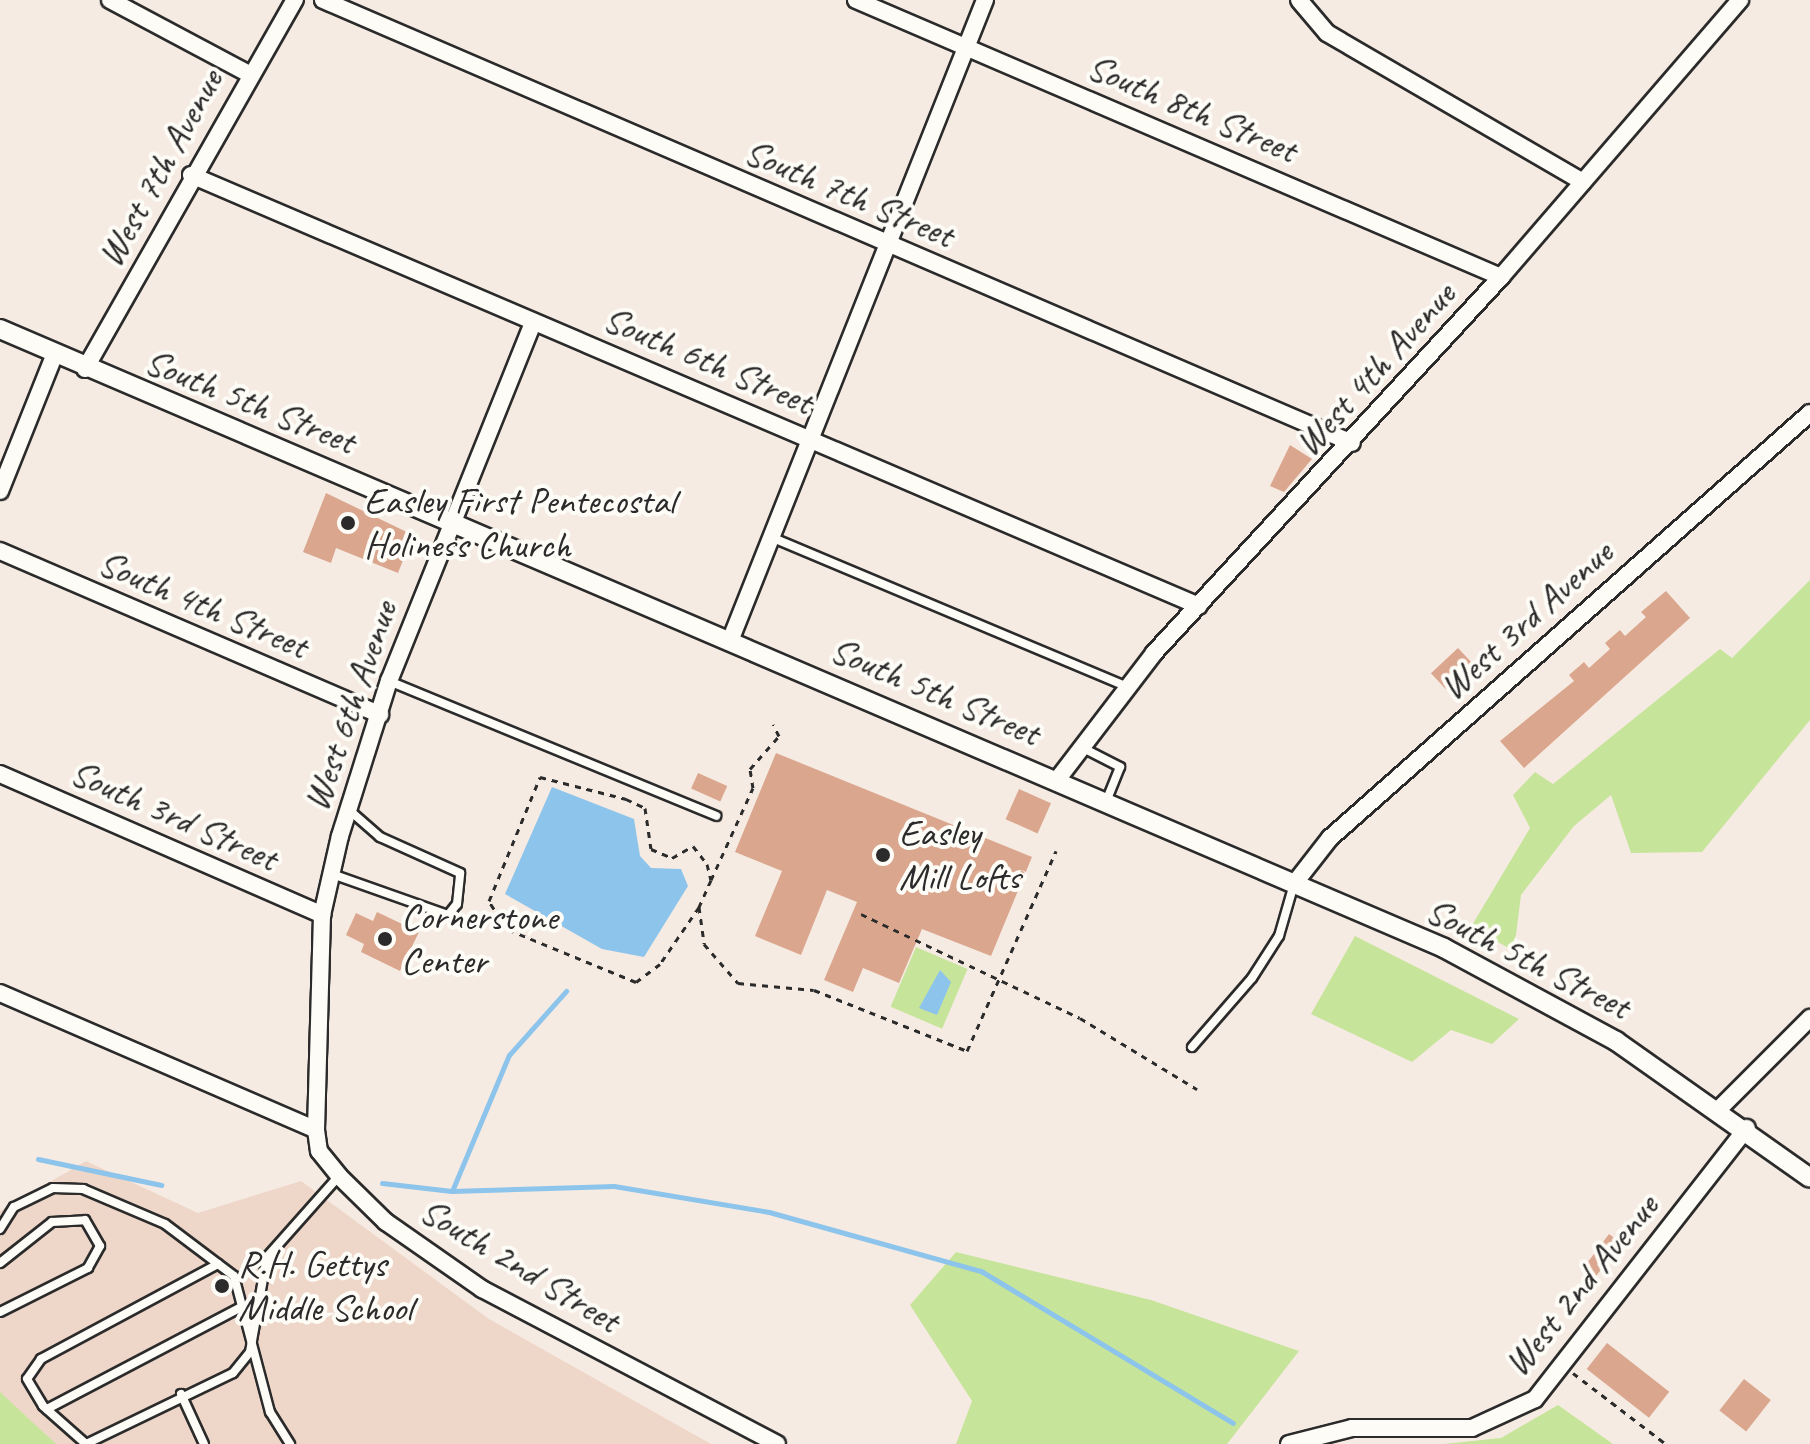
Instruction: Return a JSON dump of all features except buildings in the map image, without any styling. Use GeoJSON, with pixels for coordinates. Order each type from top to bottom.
{"type":"FeatureCollection","features":[{"type":"Feature","properties":{"kind":"street"},"geometry":{"type":"LineString","coordinates":[[110,0],[249,74]]}},
{"type":"Feature","properties":{"kind":"street","name":"West 7th Avenue"},"geometry":{"type":"LineString","coordinates":[[85,369],[191,175],[295,0]]}},
{"type":"Feature","properties":{"kind":"street","name":"South 7th Street"},"geometry":{"type":"LineString","coordinates":[[323,0],[1352,443]]}},
{"type":"Feature","properties":{"kind":"street","name":"South 8th Street"},"geometry":{"type":"LineString","coordinates":[[856,0],[1501,277]]}},
{"type":"Feature","properties":{"kind":"street"},"geometry":{"type":"LineString","coordinates":[[730,641],[985,0]]}},
{"type":"Feature","properties":{"kind":"street","name":"West 4th Avenue"},"geometry":{"type":"LineString","coordinates":[[1057,780],[1125,686],[1352,443],[1501,277],[1740,0]]}},
{"type":"Feature","properties":{"kind":"street"},"geometry":{"type":"LineString","coordinates":[[1308,2],[1327,33],[1583,182]]}},
{"type":"Feature","properties":{"kind":"street","name":"South 6th Street"},"geometry":{"type":"LineString","coordinates":[[191,175],[811,437],[1199,606]]}},
{"type":"Feature","properties":{"kind":"street","name":"West 6th Avenue"},"geometry":{"type":"LineString","coordinates":[[316,1130],[322,915],[348,809],[389,681],[450,520],[533,322]]}},
{"type":"Feature","properties":{"kind":"street","name":"South 5th Street"},"geometry":{"type":"LineString","coordinates":[[0,329],[54,356],[450,520],[1057,780],[1506,979],[1719,1109],[1810,1178]]}},
{"type":"Feature","properties":{"kind":"street"},"geometry":{"type":"LineString","coordinates":[[0,491],[54,356]]}},
{"type":"Feature","properties":{"kind":"street","name":"West 3rd Avenue"},"geometry":{"type":"LineString","coordinates":[[1294,884],[1330,838],[1810,413]]}},
{"type":"Feature","properties":{"kind":"street","name":"South 4th Street"},"geometry":{"type":"LineString","coordinates":[[0,551],[380,715]]}},
{"type":"Feature","properties":{"kind":"street","name":"South 3rd Street"},"geometry":{"type":"LineString","coordinates":[[0,774],[322,915]]}},
{"type":"Feature","properties":{"kind":"street"},"geometry":{"type":"LineString","coordinates":[[0,993],[316,1130]]}},
{"type":"Feature","properties":{"kind":"street"},"geometry":{"type":"LineString","coordinates":[[1719,1109],[1810,1018]]}},
{"type":"Feature","properties":{"kind":"street","name":"West 2nd Avenue"},"geometry":{"type":"LineString","coordinates":[[1289,1444],[1352,1428],[1472,1428],[1535,1399],[1565,1367],[1747,1128]]}},
{"type":"Feature","properties":{"kind":"street","name":"South 2nd Street"},"geometry":{"type":"LineString","coordinates":[[316,1130],[319,1151],[339,1176],[386,1222],[482,1289],[777,1444]]}},
{"type":"Feature","properties":{"kind":"lane"},"geometry":{"type":"LineString","coordinates":[[771,536],[1125,686]]}},
{"type":"Feature","properties":{"kind":"lane"},"geometry":{"type":"LineString","coordinates":[[389,681],[716,816]]}},
{"type":"Feature","properties":{"kind":"lane"},"geometry":{"type":"LineString","coordinates":[[1079,747],[1120,767],[1106,802]]}},
{"type":"Feature","properties":{"kind":"lane"},"geometry":{"type":"LineString","coordinates":[[331,873],[448,915],[457,904],[460,873],[380,837],[348,809]]}},
{"type":"Feature","properties":{"kind":"lane"},"geometry":{"type":"LineString","coordinates":[[1192,1047],[1266,957],[1294,884]]}},
{"type":"Feature","properties":{"kind":"lane"},"geometry":{"type":"LineString","coordinates":[[218,1264],[41,1359],[27,1379],[47,1409],[86,1444],[181,1394],[233,1373],[250,1352],[267,1257],[339,1176]]}},
{"type":"Feature","properties":{"kind":"lane"},"geometry":{"type":"LineString","coordinates":[[0,1229],[34,1194],[83,1189],[165,1224],[234,1276],[250,1352],[270,1412],[291,1443]]}},
{"type":"Feature","properties":{"kind":"lane"},"geometry":{"type":"LineString","coordinates":[[0,1263],[52,1222],[85,1220],[100,1246],[88,1268],[0,1312]]}},
{"type":"Feature","properties":{"kind":"lane"},"geometry":{"type":"LineString","coordinates":[[47,1409],[241,1307]]}},
{"type":"Feature","properties":{"kind":"lane"},"geometry":{"type":"LineString","coordinates":[[181,1394],[204,1444]]}},
{"type":"Feature","properties":{"kind":"path"},"geometry":{"type":"LineString","coordinates":[[711,880],[693,846],[672,858],[651,849],[645,808],[540,777],[489,901],[507,929],[636,982],[660,964],[699,907],[753,788],[750,769],[779,736],[773,724]]}},
{"type":"Feature","properties":{"kind":"path"},"geometry":{"type":"LineString","coordinates":[[699,907],[709,955],[738,983],[814,990],[967,1051],[1056,851]]}},
{"type":"Feature","properties":{"kind":"path"},"geometry":{"type":"LineString","coordinates":[[861,914],[998,978],[1197,1089]]}},
{"type":"Feature","properties":{"kind":"path"},"geometry":{"type":"LineString","coordinates":[[1565,1367],[1666,1444]]}},
{"type":"Feature","properties":{"kind":"shaded area","name":"R.H. Gettys Middle School"},"geometry":{"type":"Polygon","coordinates":[[[86,1161],[198,1213],[301,1181],[489,1319],[711,1444],[0,1444],[0,1211],[86,1161]]]}},
{"type":"Feature","properties":{"kind":"green space"},"geometry":{"type":"Polygon","coordinates":[[[1810,580],[1810,720],[1702,852],[1631,853],[1611,795],[1574,826],[1521,895],[1514,951],[1471,927],[1530,828],[1513,795],[1535,772],[1553,784],[1720,649],[1732,658],[1810,580]]]}},
{"type":"Feature","properties":{"kind":"green space"},"geometry":{"type":"Polygon","coordinates":[[[1355,936],[1519,1019],[1492,1044],[1451,1030],[1412,1062],[1311,1014],[1355,936]]]}},
{"type":"Feature","properties":{"kind":"green space"},"geometry":{"type":"Polygon","coordinates":[[[916,947],[968,969],[942,1029],[891,1007],[916,947]]]}},
{"type":"Feature","properties":{"kind":"green space"},"geometry":{"type":"Polygon","coordinates":[[[956,1252],[1151,1300],[1299,1351],[1227,1444],[956,1444],[972,1401],[910,1305],[956,1252]]]}},
{"type":"Feature","properties":{"kind":"green space"},"geometry":{"type":"Polygon","coordinates":[[[0,1392],[56,1444],[0,1444],[0,1392]]]}},
{"type":"Feature","properties":{"kind":"green space"},"geometry":{"type":"Polygon","coordinates":[[[1558,1405],[1613,1444],[1444,1444],[1501,1438],[1558,1405]]]}},
{"type":"Feature","properties":{"kind":"water"},"geometry":{"type":"Polygon","coordinates":[[[552,787],[634,819],[640,856],[651,868],[681,869],[688,886],[644,957],[602,949],[505,894],[552,787]]]}},
{"type":"Feature","properties":{"kind":"water"},"geometry":{"type":"Polygon","coordinates":[[[940,970],[951,982],[937,1015],[919,1008],[940,970]]]}},
{"type":"Feature","properties":{"kind":"waterway"},"geometry":{"type":"LineString","coordinates":[[452,1191],[509,1055],[566,991]]}},
{"type":"Feature","properties":{"kind":"waterway"},"geometry":{"type":"LineString","coordinates":[[38,1159],[161,1185]]}},
{"type":"Feature","properties":{"kind":"waterway"},"geometry":{"type":"LineString","coordinates":[[382,1183],[452,1191],[614,1186],[769,1212],[981,1271],[1233,1423]]}},
{"type":"Feature","properties":{"kind":"place","name":"Easley First Pentecostal Holiness Church"},"geometry":{"type":"Point","coordinates":[348,523]}},
{"type":"Feature","properties":{"kind":"place","name":"Easley Mill Lofts"},"geometry":{"type":"Point","coordinates":[883,855]}},
{"type":"Feature","properties":{"kind":"place","name":"Cornerstone Center"},"geometry":{"type":"Point","coordinates":[385,939]}},
{"type":"Feature","properties":{"kind":"place","name":"R.H. Gettys Middle School"},"geometry":{"type":"Point","coordinates":[222,1286]}}]}
